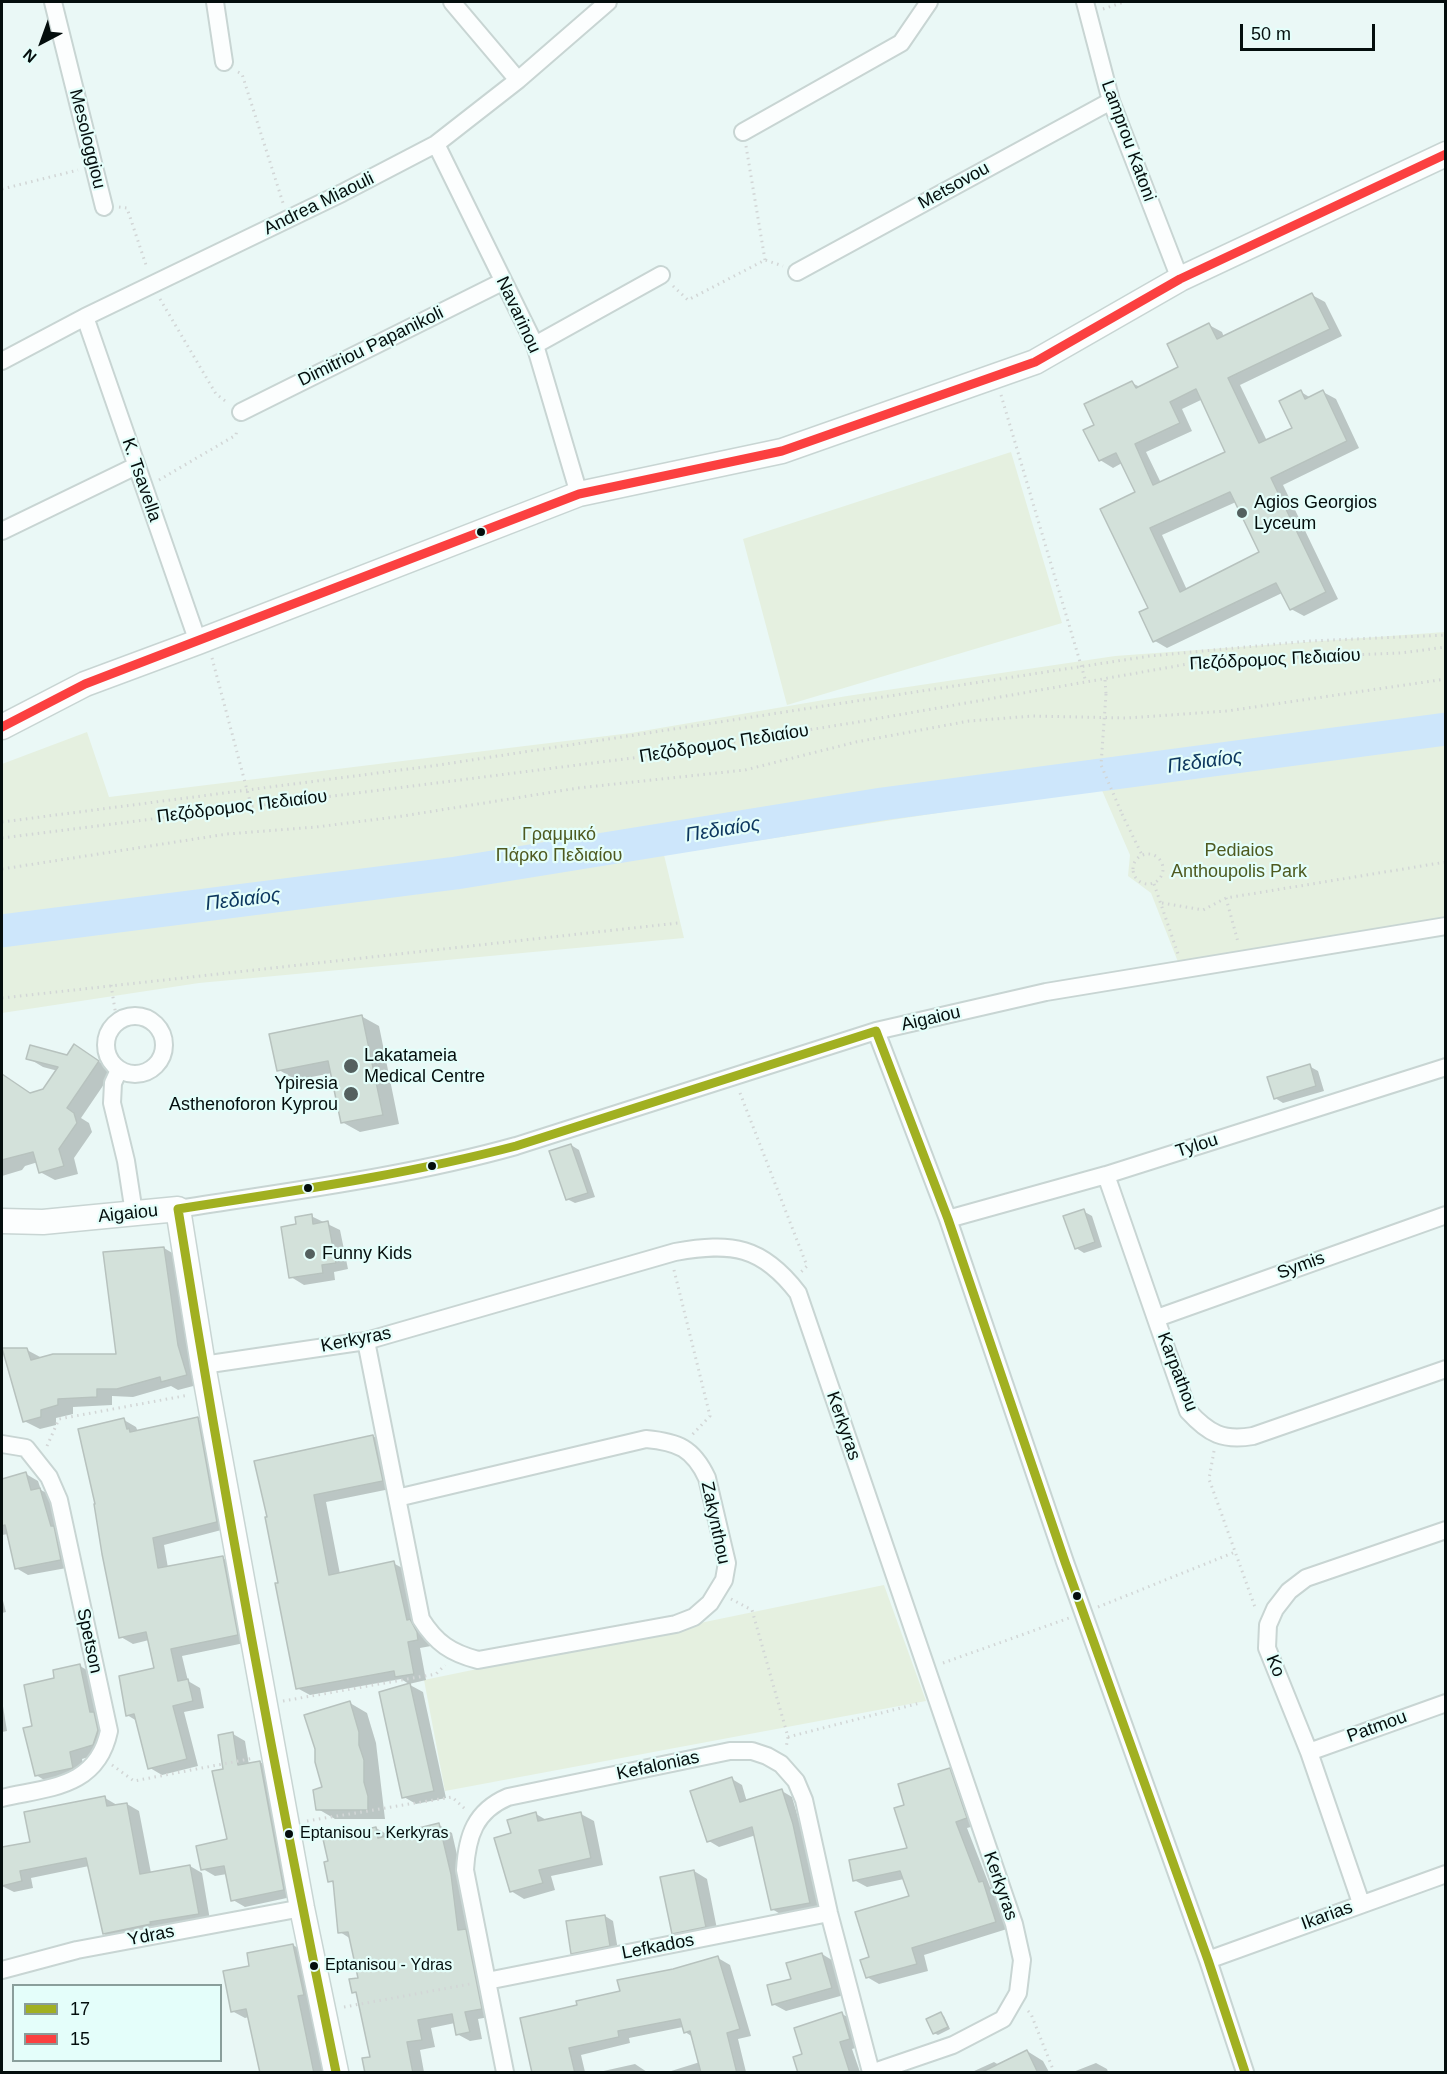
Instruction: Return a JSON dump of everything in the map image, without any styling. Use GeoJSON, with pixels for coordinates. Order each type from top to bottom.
{"type":"FeatureCollection","features":[{"type":"Feature","properties":{"kind":"street","name":"Mesologgiou"},"geometry":{"type":"LineString","coordinates":[[53,2],[104,207]]}},
{"type":"Feature","properties":{"kind":"street"},"geometry":{"type":"LineString","coordinates":[[215,2],[224,62]]}},
{"type":"Feature","properties":{"kind":"street"},"geometry":{"type":"LineString","coordinates":[[452,2],[519,80]]}},
{"type":"Feature","properties":{"kind":"street","name":"Andrea Miaouli"},"geometry":{"type":"LineString","coordinates":[[2,361],[85,317],[288,219],[436,144],[519,80],[608,2]]}},
{"type":"Feature","properties":{"kind":"street"},"geometry":{"type":"LineString","coordinates":[[743,132],[901,43],[929,2]]}},
{"type":"Feature","properties":{"kind":"street","name":"Lamprou Katoni"},"geometry":{"type":"LineString","coordinates":[[1085,2],[1111,101],[1180,279]]}},
{"type":"Feature","properties":{"kind":"street","name":"Metsovou"},"geometry":{"type":"LineString","coordinates":[[797,272],[1111,101]]}},
{"type":"Feature","properties":{"kind":"street","name":"Navarinou"},"geometry":{"type":"LineString","coordinates":[[436,144],[535,345],[579,494]]}},
{"type":"Feature","properties":{"kind":"street"},"geometry":{"type":"LineString","coordinates":[[2,727],[85,684],[579,494],[782,451],[1035,362],[1180,279],[1446,154]]}},
{"type":"Feature","properties":{"kind":"street"},"geometry":{"type":"LineString","coordinates":[[535,345],[661,274]]}},
{"type":"Feature","properties":{"kind":"street","name":"Dimitriou Papanikoli"},"geometry":{"type":"LineString","coordinates":[[241,412],[502,282]]}},
{"type":"Feature","properties":{"kind":"street","name":"K. Tsavella"},"geometry":{"type":"LineString","coordinates":[[85,317],[136,466],[202,640]]}},
{"type":"Feature","properties":{"kind":"street"},"geometry":{"type":"LineString","coordinates":[[2,531],[136,466]]}},
{"type":"Feature","properties":{"kind":"street","name":"Aigaiou"},"geometry":{"type":"LineString","coordinates":[[2,1221],[44,1222],[178,1209],[384,1177],[460,1162],[876,1031],[1046,992],[1446,926]]}},
{"type":"Feature","properties":{"kind":"street"},"geometry":{"type":"LineString","coordinates":[[134,1016],[144,1017],[153,1022],[160,1029],[165,1049],[156,1067],[138,1075],[119,1070],[108,1055],[106,1046],[107,1037],[117,1022],[134,1016]]}},
{"type":"Feature","properties":{"kind":"street"},"geometry":{"type":"LineString","coordinates":[[876,1031],[948,1219],[1068,1572],[1208,1960],[1245,2073]]}},
{"type":"Feature","properties":{"kind":"street","name":"Tylou"},"geometry":{"type":"LineString","coordinates":[[948,1219],[1106,1175],[1446,1067]]}},
{"type":"Feature","properties":{"kind":"street"},"geometry":{"type":"LineString","coordinates":[[119,1070],[112,1083],[112,1103],[126,1161],[134,1213]]}},
{"type":"Feature","properties":{"kind":"street","name":"Karpathou"},"geometry":{"type":"LineString","coordinates":[[1106,1175],[1188,1411],[1203,1427],[1217,1435]]}},
{"type":"Feature","properties":{"kind":"street"},"geometry":{"type":"LineString","coordinates":[[178,1209],[203,1365],[302,1908],[336,2073]]}},
{"type":"Feature","properties":{"kind":"street","name":"Symis"},"geometry":{"type":"LineString","coordinates":[[1157,1318],[1446,1215]]}},
{"type":"Feature","properties":{"kind":"street","name":"Kerkyras"},"geometry":{"type":"LineString","coordinates":[[203,1365],[366,1341],[670,1254],[699,1248],[722,1246],[739,1250],[757,1256],[773,1266],[798,1293],[1014,1924],[1022,1960],[1018,1993],[1003,2019],[953,2045],[873,2073]]}},
{"type":"Feature","properties":{"kind":"street","name":"Zakynthou"},"geometry":{"type":"LineString","coordinates":[[366,1341],[421,1618],[431,1635],[456,1653],[478,1660],[676,1624],[694,1617],[710,1603],[724,1580],[727,1563],[707,1478],[701,1466],[690,1453],[681,1447]]}},
{"type":"Feature","properties":{"kind":"street"},"geometry":{"type":"LineString","coordinates":[[1217,1435],[1235,1439],[1253,1436],[1446,1369]]}},
{"type":"Feature","properties":{"kind":"street"},"geometry":{"type":"LineString","coordinates":[[397,1497],[646,1439],[670,1441],[681,1447]]}},
{"type":"Feature","properties":{"kind":"street","name":"Spetson"},"geometry":{"type":"LineString","coordinates":[[2,1444],[26,1448],[49,1477],[59,1500],[109,1731],[105,1748],[83,1776],[67,1783],[2,1798]]}},
{"type":"Feature","properties":{"kind":"street"},"geometry":{"type":"LineString","coordinates":[[1268,1625],[1275,1609],[1289,1591],[1306,1578],[1446,1530]]}},
{"type":"Feature","properties":{"kind":"street","name":"Ko"},"geometry":{"type":"LineString","coordinates":[[1268,1625],[1267,1648],[1310,1752],[1361,1903]]}},
{"type":"Feature","properties":{"kind":"street","name":"Patmou"},"geometry":{"type":"LineString","coordinates":[[1310,1752],[1446,1703]]}},
{"type":"Feature","properties":{"kind":"street","name":"Kefalonias"},"geometry":{"type":"LineString","coordinates":[[477,1820],[495,1802],[508,1797],[730,1751],[752,1751],[781,1764],[796,1781],[804,1800],[829,1913],[873,2073]]}},
{"type":"Feature","properties":{"kind":"street"},"geometry":{"type":"LineString","coordinates":[[477,1820],[470,1837],[465,1870],[505,2073]]}},
{"type":"Feature","properties":{"kind":"street","name":"Ikarias"},"geometry":{"type":"LineString","coordinates":[[1208,1960],[1446,1874]]}},
{"type":"Feature","properties":{"kind":"street","name":"Ydras"},"geometry":{"type":"LineString","coordinates":[[2,1970],[77,1950],[302,1908]]}},
{"type":"Feature","properties":{"kind":"street","name":"Lefkados"},"geometry":{"type":"LineString","coordinates":[[487,1981],[829,1913]]}},
{"type":"Feature","properties":{"kind":"path"},"geometry":{"type":"LineString","coordinates":[[224,62],[242,74],[288,219]]}},
{"type":"Feature","properties":{"kind":"path"},"geometry":{"type":"LineString","coordinates":[[743,132],[765,260]]}},
{"type":"Feature","properties":{"kind":"path"},"geometry":{"type":"LineString","coordinates":[[2,189],[94,166]]}},
{"type":"Feature","properties":{"kind":"path"},"geometry":{"type":"LineString","coordinates":[[104,207],[127,208],[152,285],[216,394],[241,412],[236,435],[144,488]]}},
{"type":"Feature","properties":{"kind":"path"},"geometry":{"type":"LineString","coordinates":[[661,274],[688,300],[765,260],[797,272]]}},
{"type":"Feature","properties":{"kind":"path"},"geometry":{"type":"LineString","coordinates":[[996,376],[1086,682]]}},
{"type":"Feature","properties":{"kind":"path"},"geometry":{"type":"LineString","coordinates":[[2,822],[439,765],[1150,656],[1309,641],[1446,635]]}},
{"type":"Feature","properties":{"kind":"path"},"geometry":{"type":"LineString","coordinates":[[202,640],[251,806]]}},
{"type":"Feature","properties":{"kind":"path","name":"Πεζόδρομος Πεδιαίου"},"geometry":{"type":"LineString","coordinates":[[2,838],[633,758],[858,722],[1205,661],[1401,653],[1446,647]]}},
{"type":"Feature","properties":{"kind":"path"},"geometry":{"type":"LineString","coordinates":[[2,869],[227,834],[316,827],[403,816],[578,788],[745,770],[856,742],[969,721],[1033,716],[1127,718],[1227,711],[1446,679]]}},
{"type":"Feature","properties":{"kind":"path"},"geometry":{"type":"LineString","coordinates":[[1105,680],[1101,765],[1142,855]]}},
{"type":"Feature","properties":{"kind":"path"},"geometry":{"type":"LineString","coordinates":[[1152,854],[1161,859],[1164,868],[1162,878],[1154,884],[1144,885],[1136,880],[1132,870],[1135,861],[1142,855],[1152,854]]}},
{"type":"Feature","properties":{"kind":"path"},"geometry":{"type":"LineString","coordinates":[[1162,903],[1203,910],[1226,898],[1446,862]]}},
{"type":"Feature","properties":{"kind":"path"},"geometry":{"type":"LineString","coordinates":[[1154,884],[1183,970]]}},
{"type":"Feature","properties":{"kind":"path"},"geometry":{"type":"LineString","coordinates":[[1226,898],[1243,960]]}},
{"type":"Feature","properties":{"kind":"path"},"geometry":{"type":"LineString","coordinates":[[2,998],[678,923]]}},
{"type":"Feature","properties":{"kind":"path"},"geometry":{"type":"LineString","coordinates":[[111,985],[117,1022]]}},
{"type":"Feature","properties":{"kind":"path"},"geometry":{"type":"LineString","coordinates":[[734,1077],[807,1266],[790,1284]]}},
{"type":"Feature","properties":{"kind":"path"},"geometry":{"type":"LineString","coordinates":[[670,1254],[710,1416],[681,1447]]}},
{"type":"Feature","properties":{"kind":"path"},"geometry":{"type":"LineString","coordinates":[[39,1464],[59,1419],[208,1392]]}},
{"type":"Feature","properties":{"kind":"path"},"geometry":{"type":"LineString","coordinates":[[1217,1435],[1209,1479],[1257,1611],[1268,1625]]}},
{"type":"Feature","properties":{"kind":"path"},"geometry":{"type":"LineString","coordinates":[[717,1592],[752,1610],[788,1737],[781,1764]]}},
{"type":"Feature","properties":{"kind":"path"},"geometry":{"type":"LineString","coordinates":[[265,1704],[436,1674],[456,1653]]}},
{"type":"Feature","properties":{"kind":"path"},"geometry":{"type":"LineString","coordinates":[[788,1737],[936,1699]]}},
{"type":"Feature","properties":{"kind":"path"},"geometry":{"type":"LineString","coordinates":[[100,1756],[134,1781],[274,1754]]}},
{"type":"Feature","properties":{"kind":"path"},"geometry":{"type":"LineString","coordinates":[[287,1824],[452,1797],[477,1820]]}},
{"type":"Feature","properties":{"kind":"path"},"geometry":{"type":"LineString","coordinates":[[323,2011],[487,1981]]}},
{"type":"Feature","properties":{"kind":"path"},"geometry":{"type":"LineString","coordinates":[[1014,2000],[1031,2014],[1054,2073]]}},
{"type":"Feature","properties":{"kind":"green space"},"geometry":{"type":"Polygon","coordinates":[[[1011,452],[1062,623],[787,705],[743,539],[1011,452]]]}},
{"type":"Feature","properties":{"kind":"green space","name":"Γραμμικό Πάρκο Πεδιαίου"},"geometry":{"type":"Polygon","coordinates":[[[1445,632],[1445,919],[1180,967],[1151,893],[1128,876],[1130,855],[1101,788],[664,855],[684,938],[199,983],[2,1013],[2,764],[87,732],[109,797],[631,733],[847,696],[1115,656],[1445,632]]]}},
{"type":"Feature","properties":{"kind":"green space"},"geometry":{"type":"Polygon","coordinates":[[[884,1585],[926,1701],[445,1791],[424,1680],[884,1585]]]}},
{"type":"Feature","properties":{"kind":"building"},"geometry":{"type":"Polygon","coordinates":[[[1312,293],[1330,329],[1228,378],[1259,443],[1292,428],[1279,401],[1301,390],[1305,399],[1323,390],[1347,441],[1271,478],[1326,592],[1290,610],[1276,583],[1153,642],[1139,612],[1148,608],[1100,509],[1135,492],[1116,453],[1099,461],[1083,430],[1094,425],[1084,404],[1132,381],[1136,388],[1178,367],[1167,344],[1209,323],[1217,339],[1312,293]],[[1196,389],[1170,402],[1180,423],[1135,444],[1153,485],[1225,452],[1196,389]],[[1230,492],[1150,528],[1180,592],[1259,552],[1230,492]]]}},
{"type":"Feature","properties":{"kind":"building","name":"Lakatameia Medical Centre"},"geometry":{"type":"Polygon","coordinates":[[[362,1015],[383,1115],[341,1123],[328,1061],[277,1071],[269,1034],[362,1015]]]}},
{"type":"Feature","properties":{"kind":"building"},"geometry":{"type":"Polygon","coordinates":[[[74,1044],[99,1061],[67,1108],[74,1113],[77,1123],[59,1149],[64,1166],[39,1173],[33,1152],[2,1160],[2,1074],[30,1093],[43,1089],[58,1067],[26,1059],[30,1045],[67,1055],[74,1044]]]}},
{"type":"Feature","properties":{"kind":"building"},"geometry":{"type":"Polygon","coordinates":[[[1310,1064],[1316,1086],[1274,1099],[1267,1077],[1310,1064]]]}},
{"type":"Feature","properties":{"kind":"building"},"geometry":{"type":"Polygon","coordinates":[[[571,1144],[588,1193],[566,1200],[549,1151],[571,1144]]]}},
{"type":"Feature","properties":{"kind":"building"},"geometry":{"type":"Polygon","coordinates":[[[1084,1209],[1095,1242],[1075,1249],[1063,1216],[1084,1209]]]}},
{"type":"Feature","properties":{"kind":"building","name":"Funny Kids"},"geometry":{"type":"Polygon","coordinates":[[[312,1214],[313,1224],[328,1221],[336,1263],[322,1265],[323,1273],[289,1278],[281,1227],[296,1224],[295,1217],[312,1214]]]}},
{"type":"Feature","properties":{"kind":"building"},"geometry":{"type":"Polygon","coordinates":[[[164,1247],[178,1345],[187,1375],[161,1382],[160,1377],[117,1389],[97,1389],[97,1397],[58,1399],[58,1405],[41,1410],[41,1417],[23,1422],[2,1348],[27,1348],[31,1360],[53,1354],[116,1354],[103,1252],[164,1247]]]}},
{"type":"Feature","properties":{"kind":"building"},"geometry":{"type":"Polygon","coordinates":[[[198,1417],[217,1522],[153,1538],[158,1568],[223,1556],[238,1635],[171,1649],[178,1681],[188,1679],[193,1701],[173,1706],[187,1759],[148,1769],[134,1714],[126,1716],[119,1676],[154,1668],[146,1632],[119,1638],[102,1554],[95,1504],[78,1429],[124,1418],[130,1432],[198,1417]]]}},
{"type":"Feature","properties":{"kind":"building"},"geometry":{"type":"Polygon","coordinates":[[[373,1435],[383,1481],[314,1495],[329,1575],[394,1561],[407,1620],[410,1619],[417,1632],[418,1640],[408,1642],[414,1674],[395,1677],[394,1671],[296,1689],[275,1583],[278,1583],[265,1517],[267,1517],[254,1461],[373,1435]]]}},
{"type":"Feature","properties":{"kind":"building"},"geometry":{"type":"Polygon","coordinates":[[[26,1472],[31,1490],[40,1488],[51,1526],[54,1526],[61,1560],[15,1569],[5,1525],[2,1526],[2,1479],[26,1472]]]}},
{"type":"Feature","properties":{"kind":"building"},"geometry":{"type":"Polygon","coordinates":[[[80,1664],[90,1712],[94,1712],[98,1730],[93,1745],[70,1752],[73,1768],[35,1776],[23,1728],[32,1726],[24,1685],[54,1678],[53,1670],[80,1664]]]}},
{"type":"Feature","properties":{"kind":"building"},"geometry":{"type":"Polygon","coordinates":[[[410,1683],[434,1791],[402,1798],[379,1692],[410,1683]]]}},
{"type":"Feature","properties":{"kind":"building"},"geometry":{"type":"Polygon","coordinates":[[[350,1701],[364,1760],[368,1810],[316,1810],[313,1790],[322,1787],[315,1762],[315,1749],[304,1715],[350,1701]]]}},
{"type":"Feature","properties":{"kind":"building"},"geometry":{"type":"Polygon","coordinates":[[[233,1732],[238,1765],[260,1761],[284,1890],[231,1901],[224,1866],[201,1870],[196,1846],[227,1839],[212,1771],[223,1769],[218,1735],[233,1732]]]}},
{"type":"Feature","properties":{"kind":"building"},"geometry":{"type":"Polygon","coordinates":[[[950,1768],[967,1818],[956,1822],[979,1882],[983,1881],[996,1922],[912,1948],[917,1964],[866,1978],[860,1960],[869,1957],[855,1912],[909,1896],[900,1871],[853,1881],[849,1860],[907,1848],[894,1808],[904,1805],[898,1784],[950,1768]]]}},
{"type":"Feature","properties":{"kind":"building"},"geometry":{"type":"Polygon","coordinates":[[[732,1777],[740,1802],[782,1789],[793,1824],[810,1903],[771,1910],[752,1827],[707,1842],[690,1791],[732,1777]]]}},
{"type":"Feature","properties":{"kind":"building"},"geometry":{"type":"Polygon","coordinates":[[[105,1796],[107,1806],[127,1803],[140,1874],[190,1865],[199,1914],[150,1922],[151,1924],[103,1934],[86,1858],[20,1871],[22,1881],[2,1886],[2,1847],[30,1842],[24,1812],[105,1796]]]}},
{"type":"Feature","properties":{"kind":"building"},"geometry":{"type":"Polygon","coordinates":[[[536,1812],[538,1821],[581,1812],[591,1858],[539,1870],[543,1883],[510,1892],[494,1838],[511,1833],[507,1820],[536,1812]]]}},
{"type":"Feature","properties":{"kind":"building"},"geometry":{"type":"Polygon","coordinates":[[[439,1823],[451,1874],[458,1930],[466,1929],[482,2009],[465,2012],[470,2032],[456,2035],[452,2014],[418,2020],[422,2040],[407,2042],[413,2073],[365,2073],[362,2058],[370,2057],[356,1992],[352,1993],[349,1979],[358,1978],[348,1932],[338,1933],[333,1881],[328,1882],[324,1862],[328,1861],[323,1839],[376,1827],[378,1838],[439,1823]]]}},
{"type":"Feature","properties":{"kind":"building"},"geometry":{"type":"Polygon","coordinates":[[[694,1870],[706,1927],[672,1934],[660,1877],[694,1870]]]}},
{"type":"Feature","properties":{"kind":"building"},"geometry":{"type":"Polygon","coordinates":[[[605,1915],[610,1946],[571,1954],[566,1921],[605,1915]]]}},
{"type":"Feature","properties":{"kind":"building"},"geometry":{"type":"Polygon","coordinates":[[[293,1944],[304,1995],[298,1996],[314,2073],[260,2073],[246,2009],[231,2012],[223,1971],[249,1966],[247,1953],[293,1944]]]}},
{"type":"Feature","properties":{"kind":"building"},"geometry":{"type":"Polygon","coordinates":[[[822,1953],[832,1988],[772,2005],[767,1985],[791,1979],[786,1963],[822,1953]]]}},
{"type":"Feature","properties":{"kind":"building"},"geometry":{"type":"Polygon","coordinates":[[[718,1956],[740,2029],[727,2033],[737,2073],[701,2073],[690,2031],[684,2033],[680,2019],[618,2031],[619,2037],[569,2048],[575,2073],[532,2073],[520,2018],[577,2005],[576,2001],[620,1991],[617,1980],[673,1969],[718,1956]]]}},
{"type":"Feature","properties":{"kind":"building"},"geometry":{"type":"Polygon","coordinates":[[[842,2012],[850,2039],[840,2042],[850,2073],[798,2073],[793,2057],[802,2054],[794,2028],[842,2012]]]}},
{"type":"Feature","properties":{"kind":"building"},"geometry":{"type":"Polygon","coordinates":[[[941,2012],[948,2027],[933,2034],[926,2019],[941,2012]]]}},
{"type":"Feature","properties":{"kind":"building"},"geometry":{"type":"Polygon","coordinates":[[[1027,2050],[1038,2073],[980,2073],[1027,2050]]]}},
{"type":"Feature","properties":{"kind":"waterway","name":"Πεδιαίος"},"geometry":{"type":"LineString","coordinates":[[2,931],[456,873],[882,804],[1446,729]]}},
{"type":"Feature","properties":{"kind":"transit line","name":"15"},"geometry":{"type":"LineString","coordinates":[[2,727],[85,684],[579,494],[782,451],[1035,362],[1180,279],[1446,154]]}},
{"type":"Feature","properties":{"kind":"transit line","name":"17"},"geometry":{"type":"LineString","coordinates":[[336,2072],[252,1642],[178,1209],[390,1174],[516,1146],[876,1031],[948,1219],[1065,1562],[1208,1960],[1245,2072]]}},
{"type":"Feature","properties":{"kind":"place","name":"Agios Georgios Lyceum"},"geometry":{"type":"Point","coordinates":[1242,513]}},
{"type":"Feature","properties":{"kind":"place","name":"Lakatameia Medical Centre"},"geometry":{"type":"Point","coordinates":[351,1066]}},
{"type":"Feature","properties":{"kind":"place","name":"Ypiresia Asthenoforon Kyprou"},"geometry":{"type":"Point","coordinates":[351,1094]}},
{"type":"Feature","properties":{"kind":"place","name":"Funny Kids"},"geometry":{"type":"Point","coordinates":[310,1254]}},
{"type":"Feature","properties":{"kind":"place","name":"Eptanisou - Kerkyras"},"geometry":{"type":"Point","coordinates":[289,1834]}},
{"type":"Feature","properties":{"kind":"place","name":"Eptanisou - Ydras"},"geometry":{"type":"Point","coordinates":[314,1966]}},
{"type":"Feature","properties":{"kind":"park label","name":"Pediaios Anthoupolis Park"},"geometry":{"type":"Point","coordinates":[1239,861]}}]}
